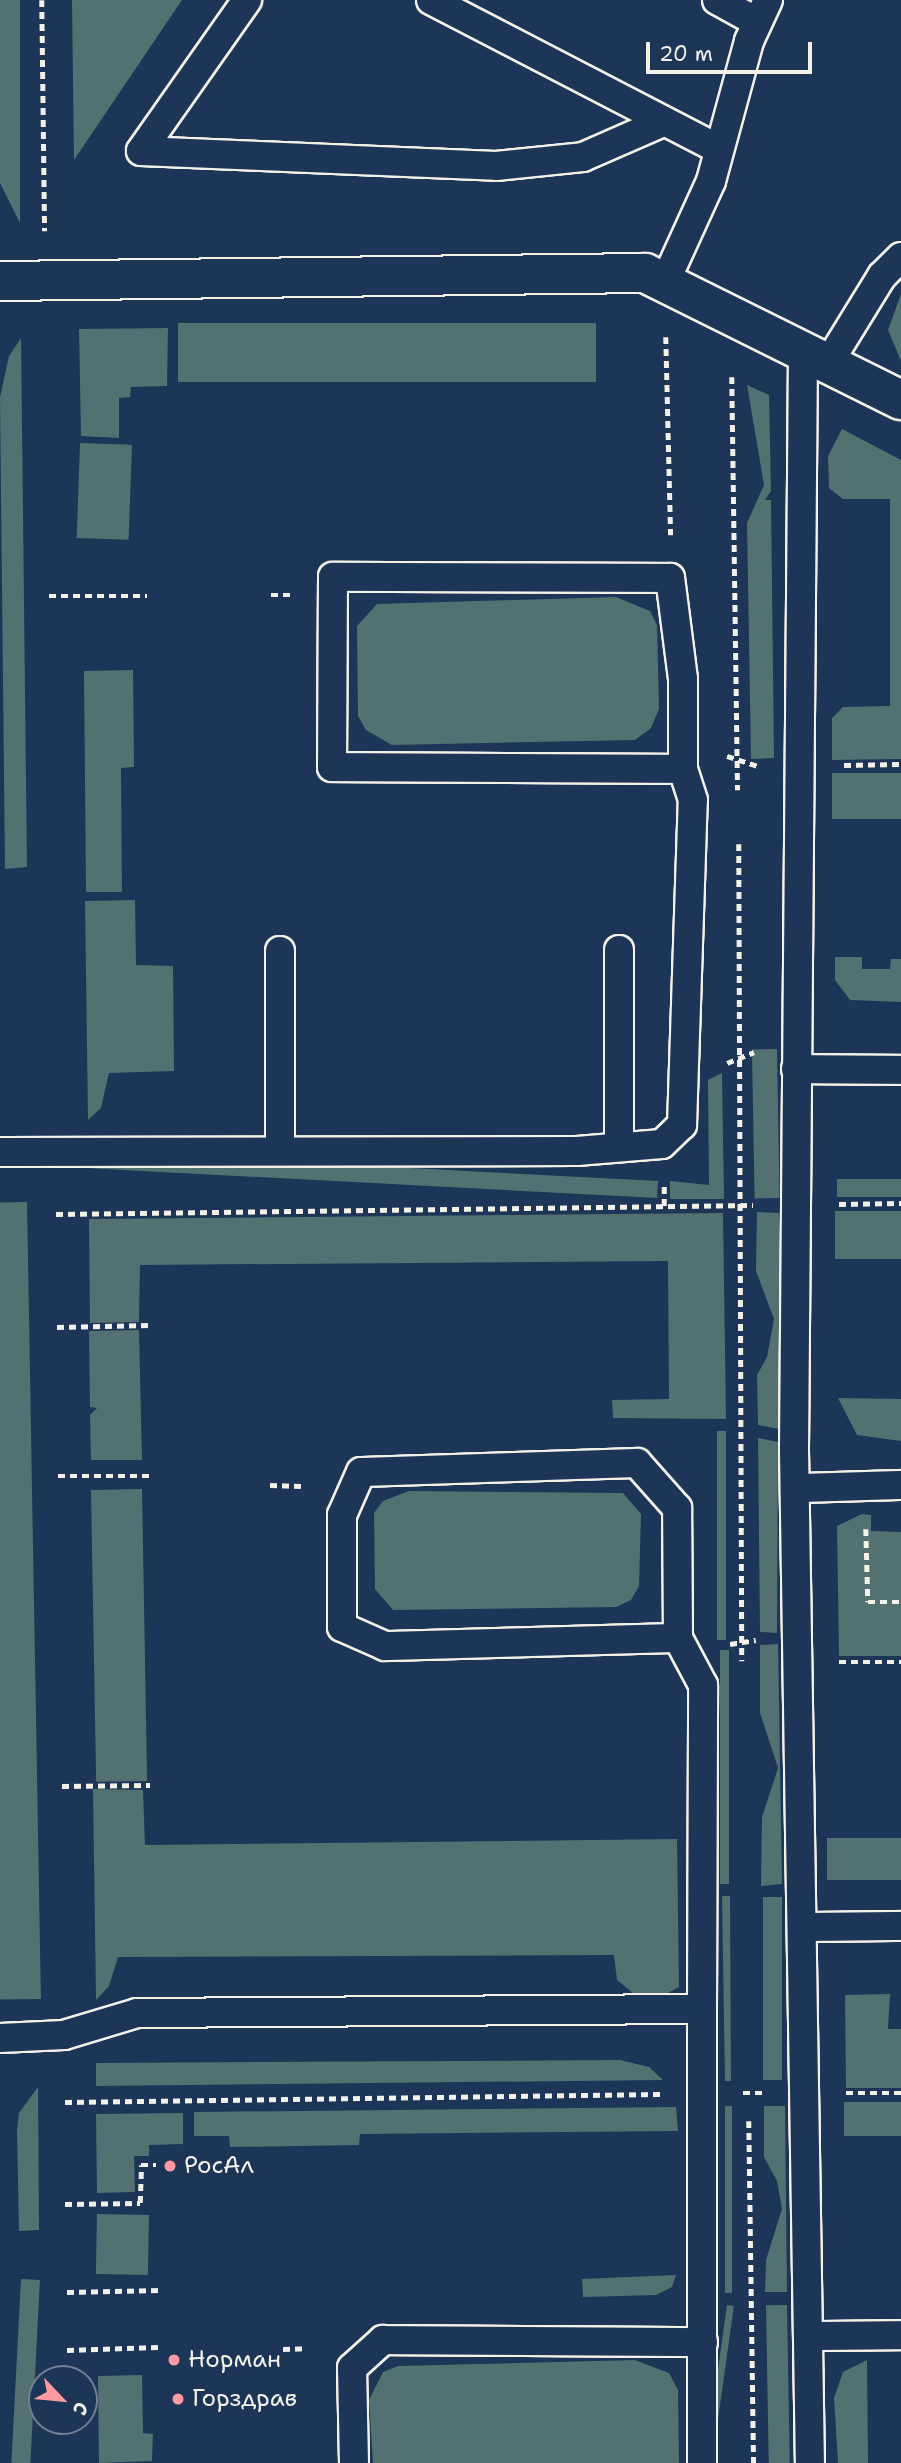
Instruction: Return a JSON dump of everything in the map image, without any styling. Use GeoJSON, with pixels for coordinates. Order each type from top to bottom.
{"type":"FeatureCollection","features":[{"type":"Feature","properties":{"kind":"street"},"geometry":{"type":"LineString","coordinates":[[0,281],[645,273],[901,400]]}},
{"type":"Feature","properties":{"kind":"lane"},"geometry":{"type":"LineString","coordinates":[[247,0],[141,151],[496,166],[583,157],[663,122]]}},
{"type":"Feature","properties":{"kind":"lane"},"geometry":{"type":"LineString","coordinates":[[431,0],[719,149]]}},
{"type":"Feature","properties":{"kind":"lane"},"geometry":{"type":"LineString","coordinates":[[665,282],[719,149],[763,11],[717,0]]}},
{"type":"Feature","properties":{"kind":"lane"},"geometry":{"type":"LineString","coordinates":[[810,2463],[811,2336],[803,1927],[795,1204],[796,1069],[816,358],[882,276],[901,257]]}},
{"type":"Feature","properties":{"kind":"lane"},"geometry":{"type":"LineString","coordinates":[[0,1152],[619,1147],[662,1143],[682,1125],[686,1074],[693,800],[683,769],[683,679],[670,578],[333,577],[332,767],[683,769]]}},
{"type":"Feature","properties":{"kind":"lane"},"geometry":{"type":"LineString","coordinates":[[619,950],[619,1147]]}},
{"type":"Feature","properties":{"kind":"lane"},"geometry":{"type":"LineString","coordinates":[[280,951],[280,1149]]}},
{"type":"Feature","properties":{"kind":"lane"},"geometry":{"type":"LineString","coordinates":[[796,1069],[901,1070]]}},
{"type":"Feature","properties":{"kind":"lane"},"geometry":{"type":"LineString","coordinates":[[678,1638],[385,1646],[342,1627],[342,1515],[361,1472],[638,1463],[677,1508],[678,1638],[702,1685],[702,2463]]}},
{"type":"Feature","properties":{"kind":"lane"},"geometry":{"type":"LineString","coordinates":[[799,1488],[901,1485]]}},
{"type":"Feature","properties":{"kind":"lane"},"geometry":{"type":"LineString","coordinates":[[803,1927],[901,1926]]}},
{"type":"Feature","properties":{"kind":"lane"},"geometry":{"type":"LineString","coordinates":[[0,2038],[64,2035],[137,2013],[702,2009]]}},
{"type":"Feature","properties":{"kind":"lane"},"geometry":{"type":"LineString","coordinates":[[811,2336],[901,2335]]}},
{"type":"Feature","properties":{"kind":"lane"},"geometry":{"type":"LineString","coordinates":[[354,2463],[352,2368],[383,2340],[703,2342]]}},
{"type":"Feature","properties":{"kind":"path"},"geometry":{"type":"LineString","coordinates":[[42,0],[45,246]]}},
{"type":"Feature","properties":{"kind":"path"},"geometry":{"type":"LineString","coordinates":[[666,326],[671,515]]}},
{"type":"Feature","properties":{"kind":"path"},"geometry":{"type":"LineString","coordinates":[[732,377],[738,803]]}},
{"type":"Feature","properties":{"kind":"path"},"geometry":{"type":"LineString","coordinates":[[49,596],[147,596]]}},
{"type":"Feature","properties":{"kind":"path"},"geometry":{"type":"LineString","coordinates":[[726,756],[738,762]]}},
{"type":"Feature","properties":{"kind":"path"},"geometry":{"type":"LineString","coordinates":[[738,830],[742,1668]]}},
{"type":"Feature","properties":{"kind":"path"},"geometry":{"type":"LineString","coordinates":[[686,1074],[741,1059],[765,1046]]}},
{"type":"Feature","properties":{"kind":"path"},"geometry":{"type":"LineString","coordinates":[[56,1214],[901,1203]]}},
{"type":"Feature","properties":{"kind":"path"},"geometry":{"type":"LineString","coordinates":[[57,1327],[150,1325]]}},
{"type":"Feature","properties":{"kind":"path"},"geometry":{"type":"LineString","coordinates":[[58,1476],[149,1476]]}},
{"type":"Feature","properties":{"kind":"path"},"geometry":{"type":"LineString","coordinates":[[270,1485],[301,1486]]}},
{"type":"Feature","properties":{"kind":"path"},"geometry":{"type":"LineString","coordinates":[[866,1486],[867,1602],[901,1602]]}},
{"type":"Feature","properties":{"kind":"path"},"geometry":{"type":"LineString","coordinates":[[719,1647],[765,1639]]}},
{"type":"Feature","properties":{"kind":"path"},"geometry":{"type":"LineString","coordinates":[[833,1650],[833,1662],[901,1662]]}},
{"type":"Feature","properties":{"kind":"path"},"geometry":{"type":"LineString","coordinates":[[62,1786],[150,1784]]}},
{"type":"Feature","properties":{"kind":"path"},"geometry":{"type":"LineString","coordinates":[[749,2079],[754,2463]]}},
{"type":"Feature","properties":{"kind":"path"},"geometry":{"type":"LineString","coordinates":[[737,2093],[773,2093]]}},
{"type":"Feature","properties":{"kind":"path"},"geometry":{"type":"LineString","coordinates":[[840,2093],[901,2093]]}},
{"type":"Feature","properties":{"kind":"path"},"geometry":{"type":"LineString","coordinates":[[65,2102],[672,2094]]}},
{"type":"Feature","properties":{"kind":"path"},"geometry":{"type":"LineString","coordinates":[[65,2204],[140,2203],[141,2165],[156,2165]]}},
{"type":"Feature","properties":{"kind":"path"},"geometry":{"type":"LineString","coordinates":[[67,2292],[161,2290]]}},
{"type":"Feature","properties":{"kind":"path"},"geometry":{"type":"LineString","coordinates":[[739,2300],[762,2299]]}},
{"type":"Feature","properties":{"kind":"path"},"geometry":{"type":"LineString","coordinates":[[67,2350],[158,2347]]}},
{"type":"Feature","properties":{"kind":"path"},"geometry":{"type":"LineString","coordinates":[[283,2349],[307,2348]]}},
{"type":"Feature","properties":{"kind":"green space"},"geometry":{"type":"Polygon","coordinates":[[[0,0],[20,0],[20,223],[0,183],[0,0]]]}},
{"type":"Feature","properties":{"kind":"green space"},"geometry":{"type":"Polygon","coordinates":[[[72,0],[182,0],[74,160],[72,0]]]}},
{"type":"Feature","properties":{"kind":"green space"},"geometry":{"type":"Polygon","coordinates":[[[901,294],[901,361],[888,330],[901,294]]]}},
{"type":"Feature","properties":{"kind":"green space"},"geometry":{"type":"Polygon","coordinates":[[[178,323],[596,323],[596,382],[178,382],[178,323]]]}},
{"type":"Feature","properties":{"kind":"green space"},"geometry":{"type":"Polygon","coordinates":[[[168,328],[167,386],[131,387],[130,397],[119,398],[119,438],[81,436],[79,329],[168,328]]]}},
{"type":"Feature","properties":{"kind":"green space"},"geometry":{"type":"Polygon","coordinates":[[[21,338],[27,867],[5,869],[0,397],[9,356],[21,338]]]}},
{"type":"Feature","properties":{"kind":"green space"},"geometry":{"type":"Polygon","coordinates":[[[747,385],[769,395],[771,491],[765,500],[771,500],[774,758],[751,759],[747,523],[764,485],[747,385]]]}},
{"type":"Feature","properties":{"kind":"green space"},"geometry":{"type":"Polygon","coordinates":[[[842,429],[901,460],[901,759],[832,760],[832,718],[843,707],[890,706],[890,499],[843,499],[829,488],[828,456],[842,429]]]}},
{"type":"Feature","properties":{"kind":"green space"},"geometry":{"type":"Polygon","coordinates":[[[80,443],[132,445],[129,540],[77,538],[80,443]]]}},
{"type":"Feature","properties":{"kind":"green space"},"geometry":{"type":"Polygon","coordinates":[[[616,597],[650,611],[657,625],[659,709],[651,728],[635,740],[392,745],[366,730],[358,716],[357,626],[377,604],[616,597]]]}},
{"type":"Feature","properties":{"kind":"green space"},"geometry":{"type":"Polygon","coordinates":[[[133,670],[134,767],[121,768],[122,892],[86,892],[84,671],[133,670]]]}},
{"type":"Feature","properties":{"kind":"green space"},"geometry":{"type":"Polygon","coordinates":[[[832,773],[901,773],[901,819],[832,819],[832,773]]]}},
{"type":"Feature","properties":{"kind":"green space"},"geometry":{"type":"Polygon","coordinates":[[[135,900],[136,965],[173,966],[174,1071],[109,1073],[101,1108],[88,1120],[85,901],[135,900]]]}},
{"type":"Feature","properties":{"kind":"green space"},"geometry":{"type":"Polygon","coordinates":[[[835,957],[862,957],[862,969],[890,969],[891,959],[901,959],[901,1002],[850,1000],[835,980],[835,957]]]}},
{"type":"Feature","properties":{"kind":"green space"},"geometry":{"type":"Polygon","coordinates":[[[752,1049],[777,1049],[780,1198],[755,1198],[752,1049]]]}},
{"type":"Feature","properties":{"kind":"green space"},"geometry":{"type":"Polygon","coordinates":[[[722,1073],[724,1199],[670,1199],[670,1181],[709,1185],[708,1080],[722,1073]]]}},
{"type":"Feature","properties":{"kind":"green space"},"geometry":{"type":"Polygon","coordinates":[[[91,1151],[658,1181],[657,1198],[90,1168],[91,1151]]]}},
{"type":"Feature","properties":{"kind":"green space"},"geometry":{"type":"Polygon","coordinates":[[[837,1179],[901,1179],[901,1197],[837,1197],[837,1179]]]}},
{"type":"Feature","properties":{"kind":"green space"},"geometry":{"type":"Polygon","coordinates":[[[0,1202],[27,1202],[41,1999],[0,2000],[0,1202]]]}},
{"type":"Feature","properties":{"kind":"green space"},"geometry":{"type":"Polygon","coordinates":[[[835,1211],[901,1211],[901,1259],[835,1259],[835,1211]]]}},
{"type":"Feature","properties":{"kind":"green space"},"geometry":{"type":"Polygon","coordinates":[[[757,1212],[779,1213],[779,1429],[758,1425],[757,1375],[767,1357],[774,1319],[756,1271],[757,1212]]]}},
{"type":"Feature","properties":{"kind":"green space"},"geometry":{"type":"Polygon","coordinates":[[[723,1213],[726,1419],[613,1418],[612,1400],[669,1399],[668,1261],[140,1265],[139,1322],[90,1323],[89,1219],[723,1213]]]}},
{"type":"Feature","properties":{"kind":"green space"},"geometry":{"type":"Polygon","coordinates":[[[139,1330],[142,1460],[91,1460],[90,1415],[97,1408],[90,1407],[89,1331],[139,1330]]]}},
{"type":"Feature","properties":{"kind":"green space"},"geometry":{"type":"Polygon","coordinates":[[[838,1398],[901,1399],[901,1441],[857,1435],[838,1398]]]}},
{"type":"Feature","properties":{"kind":"green space"},"geometry":{"type":"Polygon","coordinates":[[[717,1431],[726,1431],[726,1640],[717,1640],[717,1431]]]}},
{"type":"Feature","properties":{"kind":"green space"},"geometry":{"type":"Polygon","coordinates":[[[758,1438],[778,1442],[777,1633],[760,1632],[758,1438]]]}},
{"type":"Feature","properties":{"kind":"green space"},"geometry":{"type":"Polygon","coordinates":[[[142,1489],[147,1781],[96,1782],[91,1490],[142,1489]]]}},
{"type":"Feature","properties":{"kind":"green space"},"geometry":{"type":"Polygon","coordinates":[[[409,1491],[623,1493],[641,1514],[639,1586],[631,1600],[616,1607],[393,1610],[375,1589],[374,1513],[383,1501],[409,1491]]]}},
{"type":"Feature","properties":{"kind":"green space"},"geometry":{"type":"Polygon","coordinates":[[[862,1514],[871,1515],[871,1531],[901,1532],[901,1656],[839,1656],[837,1526],[862,1514]]]}},
{"type":"Feature","properties":{"kind":"green space"},"geometry":{"type":"Polygon","coordinates":[[[778,1644],[782,1884],[761,1886],[762,1817],[778,1768],[760,1713],[760,1645],[778,1644]]]}},
{"type":"Feature","properties":{"kind":"green space"},"geometry":{"type":"Polygon","coordinates":[[[720,1650],[729,1650],[729,1884],[720,1884],[720,1650]]]}},
{"type":"Feature","properties":{"kind":"green space"},"geometry":{"type":"Polygon","coordinates":[[[93,1789],[143,1790],[145,1845],[677,1839],[679,1987],[653,2001],[634,1994],[617,1980],[614,1955],[118,1957],[109,1986],[96,2000],[93,1789]]]}},
{"type":"Feature","properties":{"kind":"green space"},"geometry":{"type":"Polygon","coordinates":[[[827,1838],[901,1838],[901,1880],[827,1880],[827,1838]]]}},
{"type":"Feature","properties":{"kind":"green space"},"geometry":{"type":"Polygon","coordinates":[[[722,1896],[730,1896],[731,2081],[725,2081],[722,1896]]]}},
{"type":"Feature","properties":{"kind":"green space"},"geometry":{"type":"Polygon","coordinates":[[[763,1897],[782,1897],[782,2080],[763,2080],[763,1897]]]}},
{"type":"Feature","properties":{"kind":"green space"},"geometry":{"type":"Polygon","coordinates":[[[890,1994],[888,2029],[901,2029],[901,2088],[846,2088],[845,1995],[890,1994]]]}},
{"type":"Feature","properties":{"kind":"green space"},"geometry":{"type":"Polygon","coordinates":[[[620,2060],[649,2067],[663,2080],[96,2086],[96,2063],[620,2060]]]}},
{"type":"Feature","properties":{"kind":"green space"},"geometry":{"type":"Polygon","coordinates":[[[38,2087],[39,2230],[19,2231],[19,2113],[38,2087]]]}},
{"type":"Feature","properties":{"kind":"green space"},"geometry":{"type":"Polygon","coordinates":[[[844,2102],[901,2102],[901,2136],[844,2136],[844,2102]]]}},
{"type":"Feature","properties":{"kind":"green space"},"geometry":{"type":"Polygon","coordinates":[[[725,2106],[732,2106],[732,2293],[725,2293],[725,2106]]]}},
{"type":"Feature","properties":{"kind":"green space"},"geometry":{"type":"Polygon","coordinates":[[[764,2106],[785,2106],[787,2292],[765,2292],[766,2260],[782,2209],[777,2181],[764,2157],[764,2106]]]}},
{"type":"Feature","properties":{"kind":"green space"},"geometry":{"type":"Polygon","coordinates":[[[676,2107],[678,2131],[360,2134],[359,2145],[230,2147],[229,2136],[194,2136],[194,2112],[676,2107]]]}},
{"type":"Feature","properties":{"kind":"green space"},"geometry":{"type":"Polygon","coordinates":[[[183,2113],[183,2144],[149,2145],[149,2156],[134,2156],[135,2192],[97,2193],[96,2114],[183,2113]]]}},
{"type":"Feature","properties":{"kind":"green space"},"geometry":{"type":"Polygon","coordinates":[[[97,2214],[149,2215],[148,2275],[96,2274],[97,2214]]]}},
{"type":"Feature","properties":{"kind":"green space"},"geometry":{"type":"Polygon","coordinates":[[[676,2275],[672,2287],[656,2295],[583,2297],[582,2279],[676,2275]]]}},
{"type":"Feature","properties":{"kind":"green space"},"geometry":{"type":"Polygon","coordinates":[[[21,2279],[40,2280],[36,2365],[28,2365],[28,2435],[32,2435],[30,2463],[11,2463],[21,2279]]]}},
{"type":"Feature","properties":{"kind":"green space"},"geometry":{"type":"Polygon","coordinates":[[[727,2305],[734,2306],[712,2462],[705,2461],[727,2305]]]}},
{"type":"Feature","properties":{"kind":"green space"},"geometry":{"type":"Polygon","coordinates":[[[766,2305],[787,2305],[790,2463],[769,2463],[766,2305]]]}},
{"type":"Feature","properties":{"kind":"green space"},"geometry":{"type":"Polygon","coordinates":[[[635,2360],[669,2373],[678,2390],[679,2463],[373,2463],[369,2400],[383,2372],[398,2366],[635,2360]]]}},
{"type":"Feature","properties":{"kind":"green space"},"geometry":{"type":"Polygon","coordinates":[[[867,2360],[868,2463],[838,2463],[834,2398],[843,2372],[867,2360]]]}},
{"type":"Feature","properties":{"kind":"green space"},"geometry":{"type":"Polygon","coordinates":[[[142,2375],[143,2433],[153,2434],[152,2461],[99,2463],[98,2376],[142,2375]]]}},
{"type":"Feature","properties":{"kind":"place","name":"РосАл"},"geometry":{"type":"Point","coordinates":[170,2166]}},
{"type":"Feature","properties":{"kind":"place","name":"Норман"},"geometry":{"type":"Point","coordinates":[174,2360]}},
{"type":"Feature","properties":{"kind":"place","name":"Горздрав"},"geometry":{"type":"Point","coordinates":[178,2399]}}]}
